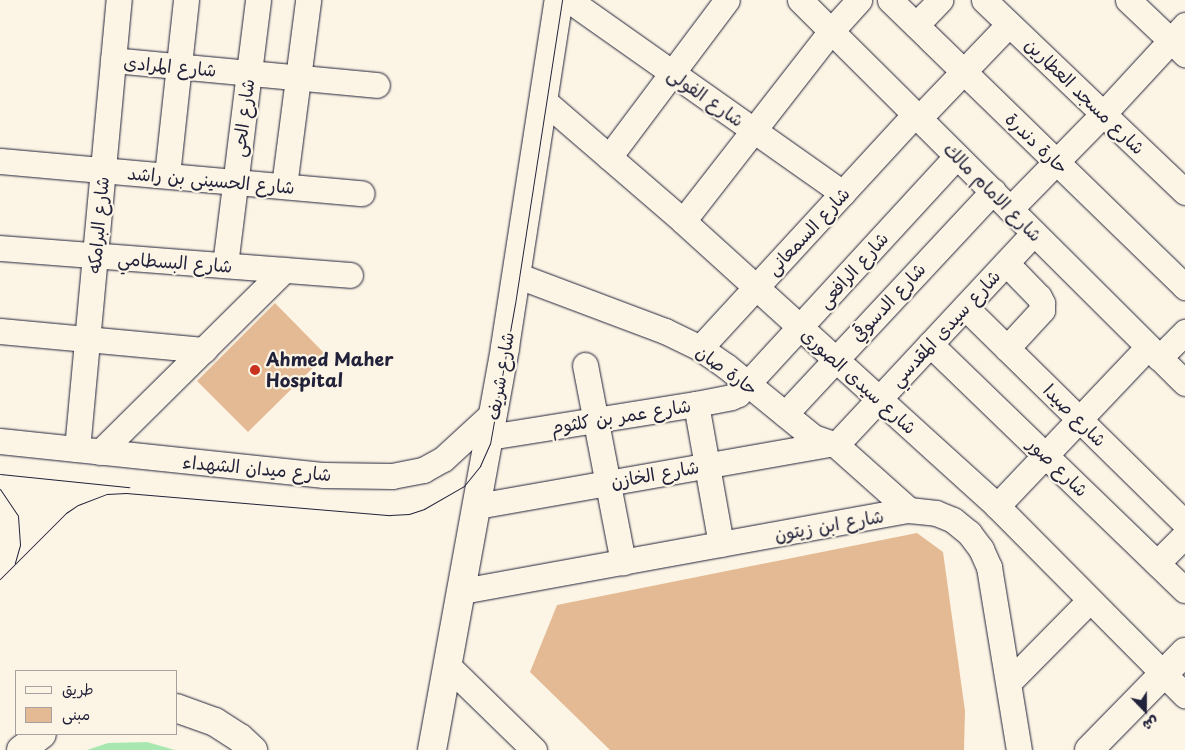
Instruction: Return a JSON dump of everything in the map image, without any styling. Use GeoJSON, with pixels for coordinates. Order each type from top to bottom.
{"type":"FeatureCollection","features":[{"type":"Feature","properties":{"kind":"main road","name":"شارع شريف"},"geometry":{"type":"LineString","coordinates":[[432,750],[446,664],[462,591],[491,425],[559,0]]}},
{"type":"Feature","properties":{"kind":"main road"},"geometry":{"type":"LineString","coordinates":[[1089,750],[1185,652]]}},
{"type":"Feature","properties":{"kind":"main road"},"geometry":{"type":"LineString","coordinates":[[178,709],[215,722],[240,738],[253,750]]}},
{"type":"Feature","properties":{"kind":"main road"},"geometry":{"type":"LineString","coordinates":[[21,750],[41,735]]}},
{"type":"Feature","properties":{"kind":"street","name":"شارع البرامكه"},"geometry":{"type":"LineString","coordinates":[[88,451],[88,338],[119,0]]}},
{"type":"Feature","properties":{"kind":"street"},"geometry":{"type":"LineString","coordinates":[[167,175],[186,0]]}},
{"type":"Feature","properties":{"kind":"street","name":"شارع الحى"},"geometry":{"type":"LineString","coordinates":[[225,266],[258,0]]}},
{"type":"Feature","properties":{"kind":"street"},"geometry":{"type":"LineString","coordinates":[[284,186],[308,0]]}},
{"type":"Feature","properties":{"kind":"street","name":"شارع الفولى"},"geometry":{"type":"LineString","coordinates":[[569,0],[843,193]]}},
{"type":"Feature","properties":{"kind":"street"},"geometry":{"type":"LineString","coordinates":[[609,157],[727,0]]}},
{"type":"Feature","properties":{"kind":"street","name":"شارع الامام مالك"},"geometry":{"type":"LineString","coordinates":[[800,0],[1185,383]]}},
{"type":"Feature","properties":{"kind":"street"},"geometry":{"type":"LineString","coordinates":[[683,221],[831,31],[859,0]]}},
{"type":"Feature","properties":{"kind":"street","name":"حارة دندرة"},"geometry":{"type":"LineString","coordinates":[[890,0],[1185,287]]}},
{"type":"Feature","properties":{"kind":"street"},"geometry":{"type":"LineString","coordinates":[[916,25],[940,0]]}},
{"type":"Feature","properties":{"kind":"street"},"geometry":{"type":"LineString","coordinates":[[1010,209],[1103,114],[1180,40],[1128,0]]}},
{"type":"Feature","properties":{"kind":"street","name":"شارع السمعانى"},"geometry":{"type":"LineString","coordinates":[[700,348],[843,193],[917,116],[964,72],[998,8]]}},
{"type":"Feature","properties":{"kind":"street","name":"شارع مسجد العطارين"},"geometry":{"type":"LineString","coordinates":[[998,8],[1103,114],[1185,192]]}},
{"type":"Feature","properties":{"kind":"street","name":"شارع المرادى"},"geometry":{"type":"LineString","coordinates":[[113,60],[377,85]]}},
{"type":"Feature","properties":{"kind":"street","name":"شارع سيدى الصورى"},"geometry":{"type":"LineString","coordinates":[[544,100],[683,221],[988,498],[1185,695]]}},
{"type":"Feature","properties":{"kind":"street","name":"شارع الرافعى"},"geometry":{"type":"LineString","coordinates":[[748,384],[957,156]]}},
{"type":"Feature","properties":{"kind":"street","name":"شارع الحسينى بن راشد"},"geometry":{"type":"LineString","coordinates":[[0,161],[362,193]]}},
{"type":"Feature","properties":{"kind":"street","name":"شارع الدسوقي"},"geometry":{"type":"LineString","coordinates":[[785,414],[993,191]]}},
{"type":"Feature","properties":{"kind":"street","name":"شارع سيدى المقدسي"},"geometry":{"type":"LineString","coordinates":[[835,444],[1034,233]]}},
{"type":"Feature","properties":{"kind":"street","name":"شارع البسطامي"},"geometry":{"type":"LineString","coordinates":[[0,248],[350,275]]}},
{"type":"Feature","properties":{"kind":"street"},"geometry":{"type":"LineString","coordinates":[[1006,263],[1039,297],[1042,303],[1042,310],[1007,348]]}},
{"type":"Feature","properties":{"kind":"street"},"geometry":{"type":"LineString","coordinates":[[88,451],[204,350],[284,270]]}},
{"type":"Feature","properties":{"kind":"street","name":"حارة صان"},"geometry":{"type":"LineString","coordinates":[[516,276],[665,331],[700,348],[816,439],[835,444],[909,510]]}},
{"type":"Feature","properties":{"kind":"street","name":"شارع صيدا"},"geometry":{"type":"LineString","coordinates":[[965,307],[1185,523]]}},
{"type":"Feature","properties":{"kind":"street"},"geometry":{"type":"LineString","coordinates":[[0,331],[204,350]]}},
{"type":"Feature","properties":{"kind":"street"},"geometry":{"type":"LineString","coordinates":[[953,520],[988,498],[1046,455],[1080,419],[1154,352],[1185,332]]}},
{"type":"Feature","properties":{"kind":"street","name":"شارع صور"},"geometry":{"type":"LineString","coordinates":[[930,344],[1185,590]]}},
{"type":"Feature","properties":{"kind":"street"},"geometry":{"type":"LineString","coordinates":[[584,365],[623,562]]}},
{"type":"Feature","properties":{"kind":"street","name":"شارع عمر بن كلثوم"},"geometry":{"type":"LineString","coordinates":[[491,425],[595,420],[696,404],[732,397],[748,384]]}},
{"type":"Feature","properties":{"kind":"street"},"geometry":{"type":"LineString","coordinates":[[696,404],[722,544]]}},
{"type":"Feature","properties":{"kind":"street","name":"شارع ميدان الشهداء"},"geometry":{"type":"LineString","coordinates":[[0,441],[324,475],[392,476],[423,470],[443,459],[491,425]]}},
{"type":"Feature","properties":{"kind":"street","name":"شارع الخازن"},"geometry":{"type":"LineString","coordinates":[[477,506],[835,444]]}},
{"type":"Feature","properties":{"kind":"street","name":"شارع ابن زيتون"},"geometry":{"type":"LineString","coordinates":[[462,591],[909,510],[936,513],[953,520],[969,533],[981,549],[989,567],[1009,682],[1012,743]]}},
{"type":"Feature","properties":{"kind":"street"},"geometry":{"type":"LineString","coordinates":[[1157,563],[1185,535]]}},
{"type":"Feature","properties":{"kind":"street"},"geometry":{"type":"LineString","coordinates":[[1009,682],[1090,600]]}},
{"type":"Feature","properties":{"kind":"street"},"geometry":{"type":"LineString","coordinates":[[446,664],[534,750]]}},
{"type":"Feature","properties":{"kind":"green space"},"geometry":{"type":"Polygon","coordinates":[[[147,742],[175,750],[87,750],[108,743],[147,742]]]}},
{"type":"Feature","properties":{"kind":"building"},"geometry":{"type":"Polygon","coordinates":[[[275,303],[326,355],[248,432],[197,381],[275,303]]]}},
{"type":"Feature","properties":{"kind":"building"},"geometry":{"type":"Polygon","coordinates":[[[917,533],[943,552],[965,711],[964,750],[610,750],[530,672],[557,605],[917,533]]]}},
{"type":"Feature","properties":{"kind":"tram line"},"geometry":{"type":"LineString","coordinates":[[0,579],[66,513],[78,505],[107,494],[126,493],[390,515],[409,514],[424,509],[464,486],[480,466],[490,444],[515,304],[562,0]]}},
{"type":"Feature","properties":{"kind":"tram line"},"geometry":{"type":"LineString","coordinates":[[0,474],[129,487]]}},
{"type":"Feature","properties":{"kind":"tram line"},"geometry":{"type":"LineString","coordinates":[[0,489],[18,516],[20,545],[15,563]]}},
{"type":"Feature","properties":{"kind":"place","name":"Ahmed Maher Hospital"},"geometry":{"type":"Point","coordinates":[255,370]}}]}
